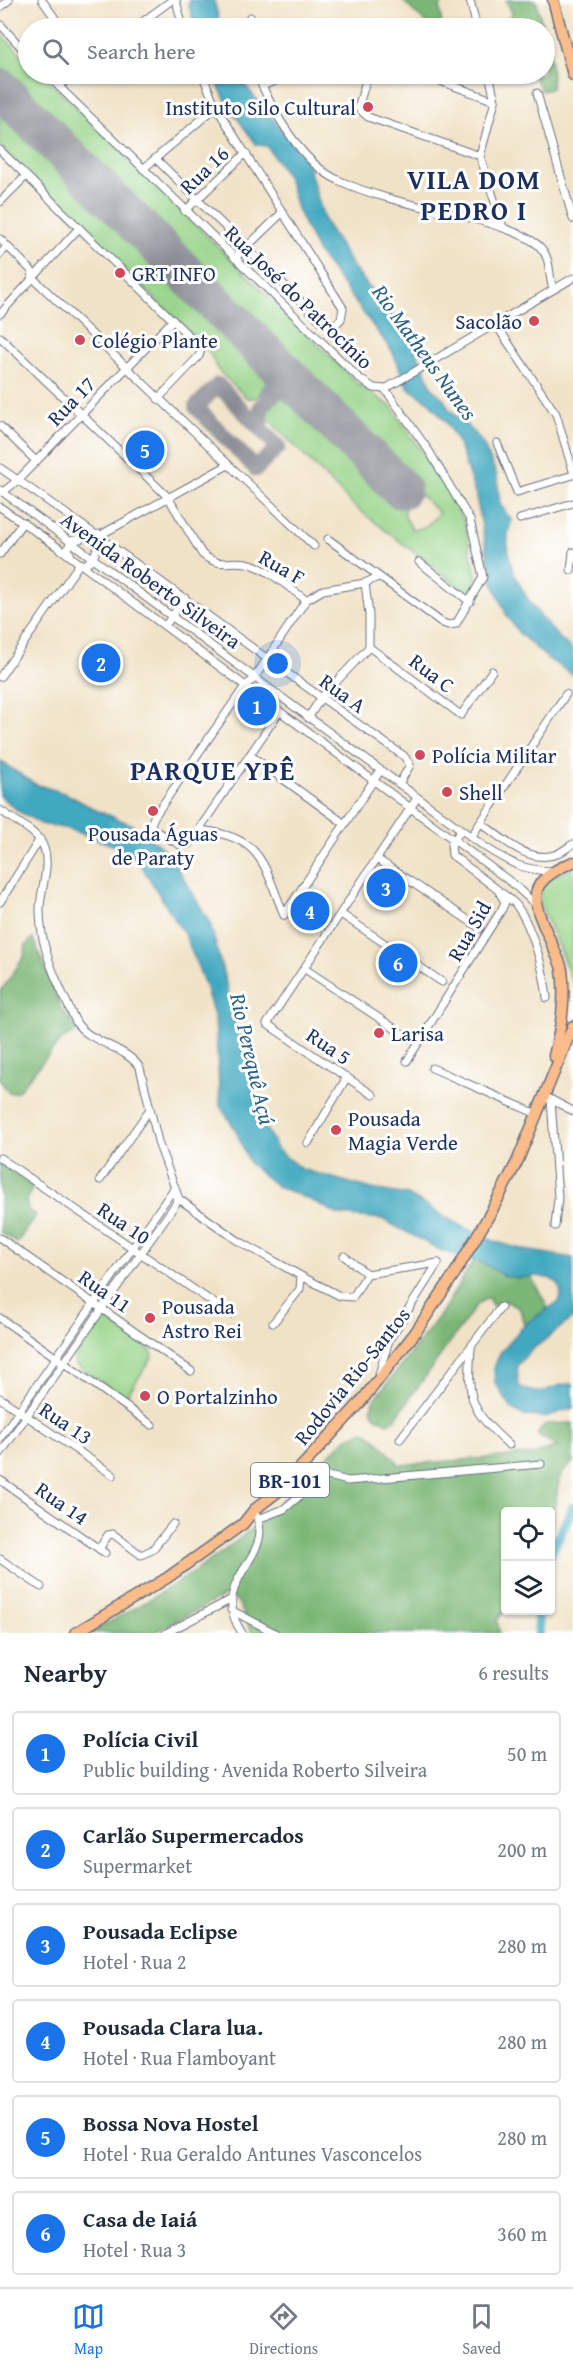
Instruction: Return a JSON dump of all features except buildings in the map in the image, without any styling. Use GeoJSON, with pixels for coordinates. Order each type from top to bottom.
{"type":"FeatureCollection","features":[{"type":"Feature","properties":{"kind":"highway"},"geometry":{"type":"LineString","coordinates":[[553,0],[573,75]]}},
{"type":"Feature","properties":{"kind":"highway"},"geometry":{"type":"LineString","coordinates":[[535,904],[539,885],[552,871],[573,862]]}},
{"type":"Feature","properties":{"kind":"highway","name":"BR-101"},"geometry":{"type":"LineString","coordinates":[[535,904],[562,969],[563,1009],[547,1095]]}},
{"type":"Feature","properties":{"kind":"highway"},"geometry":{"type":"LineString","coordinates":[[562,969],[573,985]]}},
{"type":"Feature","properties":{"kind":"highway","name":"BR-101"},"geometry":{"type":"LineString","coordinates":[[547,1095],[573,1026]]}},
{"type":"Feature","properties":{"kind":"highway","name":"Rodovia Rio-Santos"},"geometry":{"type":"LineString","coordinates":[[75,1633],[195,1559],[243,1524],[256,1514],[318,1451],[415,1333],[455,1273],[517,1162],[547,1095]]}},
{"type":"Feature","properties":{"kind":"street"},"geometry":{"type":"LineString","coordinates":[[0,7],[9,0]]}},
{"type":"Feature","properties":{"kind":"street"},"geometry":{"type":"LineString","coordinates":[[42,0],[55,18]]}},
{"type":"Feature","properties":{"kind":"street"},"geometry":{"type":"LineString","coordinates":[[148,18],[174,0],[180,18]]}},
{"type":"Feature","properties":{"kind":"street"},"geometry":{"type":"LineString","coordinates":[[470,0],[474,18]]}},
{"type":"Feature","properties":{"kind":"street"},"geometry":{"type":"LineString","coordinates":[[0,24],[18,43]]}},
{"type":"Feature","properties":{"kind":"street"},"geometry":{"type":"LineString","coordinates":[[156,159],[325,325],[335,325],[341,319],[343,308],[216,107],[206,84]]}},
{"type":"Feature","properties":{"kind":"street"},"geometry":{"type":"LineString","coordinates":[[267,84],[262,86],[282,126],[316,164],[337,180],[376,194],[503,227],[541,247],[549,263],[553,290]]}},
{"type":"Feature","properties":{"kind":"street"},"geometry":{"type":"LineString","coordinates":[[365,84],[358,108],[368,117],[480,156]]}},
{"type":"Feature","properties":{"kind":"street"},"geometry":{"type":"LineString","coordinates":[[448,84],[495,101]]}},
{"type":"Feature","properties":{"kind":"street"},"geometry":{"type":"LineString","coordinates":[[491,84],[495,101],[480,156],[503,227]]}},
{"type":"Feature","properties":{"kind":"street","name":"Rua José do Patrocínio"},"geometry":{"type":"LineString","coordinates":[[58,86],[367,385],[385,389],[429,451],[470,520],[483,577],[456,624],[448,625],[328,540]]}},
{"type":"Feature","properties":{"kind":"street"},"geometry":{"type":"LineString","coordinates":[[537,93],[573,219]]}},
{"type":"Feature","properties":{"kind":"street"},"geometry":{"type":"LineString","coordinates":[[143,169],[216,107]]}},
{"type":"Feature","properties":{"kind":"street"},"geometry":{"type":"LineString","coordinates":[[0,150],[200,346],[199,356],[158,399]]}},
{"type":"Feature","properties":{"kind":"street","name":"Rua 16"},"geometry":{"type":"LineString","coordinates":[[185,211],[246,153]]}},
{"type":"Feature","properties":{"kind":"street"},"geometry":{"type":"LineString","coordinates":[[0,202],[26,176]]}},
{"type":"Feature","properties":{"kind":"street"},"geometry":{"type":"LineString","coordinates":[[235,258],[283,212]]}},
{"type":"Feature","properties":{"kind":"street"},"geometry":{"type":"LineString","coordinates":[[0,314],[79,228]]}},
{"type":"Feature","properties":{"kind":"street"},"geometry":{"type":"LineString","coordinates":[[0,239],[31,270],[34,279],[314,546]]}},
{"type":"Feature","properties":{"kind":"street"},"geometry":{"type":"LineString","coordinates":[[0,254],[8,247]]}},
{"type":"Feature","properties":{"kind":"street"},"geometry":{"type":"LineString","coordinates":[[385,389],[573,278]]}},
{"type":"Feature","properties":{"kind":"street","name":"Rua 17"},"geometry":{"type":"LineString","coordinates":[[18,480],[172,320]]}},
{"type":"Feature","properties":{"kind":"street"},"geometry":{"type":"LineString","coordinates":[[495,323],[556,414],[573,473],[517,492],[497,443]]}},
{"type":"Feature","properties":{"kind":"street"},"geometry":{"type":"LineString","coordinates":[[323,343],[325,325]]}},
{"type":"Feature","properties":{"kind":"street"},"geometry":{"type":"LineString","coordinates":[[0,337],[168,497]]}},
{"type":"Feature","properties":{"kind":"street"},"geometry":{"type":"LineString","coordinates":[[0,426],[36,461]]}},
{"type":"Feature","properties":{"kind":"street"},"geometry":{"type":"LineString","coordinates":[[71,556],[69,548],[71,541],[101,535],[228,465]]}},
{"type":"Feature","properties":{"kind":"street","name":"Rua A"},"geometry":{"type":"LineString","coordinates":[[0,468],[101,535],[408,760],[410,765],[399,784]]}},
{"type":"Feature","properties":{"kind":"street"},"geometry":{"type":"LineString","coordinates":[[1,491],[18,480]]}},
{"type":"Feature","properties":{"kind":"street","name":"Avenida Roberto Silveira"},"geometry":{"type":"LineString","coordinates":[[1,491],[471,837],[513,865],[552,871]]}},
{"type":"Feature","properties":{"kind":"street","name":"Rua F"},"geometry":{"type":"LineString","coordinates":[[168,497],[194,544],[209,561],[219,564],[248,563],[263,570],[306,600]]}},
{"type":"Feature","properties":{"kind":"street"},"geometry":{"type":"LineString","coordinates":[[520,519],[573,503]]}},
{"type":"Feature","properties":{"kind":"street","name":"Avenida Roberto Silveira"},"geometry":{"type":"LineString","coordinates":[[0,507],[71,556],[411,808],[512,883],[535,904]]}},
{"type":"Feature","properties":{"kind":"street"},"geometry":{"type":"LineString","coordinates":[[0,554],[23,522]]}},
{"type":"Feature","properties":{"kind":"street"},"geometry":{"type":"LineString","coordinates":[[0,677],[80,563],[86,565],[93,558],[101,535]]}},
{"type":"Feature","properties":{"kind":"street"},"geometry":{"type":"LineString","coordinates":[[571,570],[573,552]]}},
{"type":"Feature","properties":{"kind":"street"},"geometry":{"type":"LineString","coordinates":[[419,562],[470,602]]}},
{"type":"Feature","properties":{"kind":"street"},"geometry":{"type":"LineString","coordinates":[[279,712],[189,844],[182,846],[154,830],[151,824],[154,817],[245,686],[251,682],[306,600],[322,590],[365,583],[378,577]]}},
{"type":"Feature","properties":{"kind":"street"},"geometry":{"type":"LineString","coordinates":[[308,718],[321,698],[369,647],[369,615],[365,583]]}},
{"type":"Feature","properties":{"kind":"street"},"geometry":{"type":"LineString","coordinates":[[165,626],[185,598]]}},
{"type":"Feature","properties":{"kind":"street","name":"Rua C"},"geometry":{"type":"LineString","coordinates":[[369,647],[460,715],[492,670]]}},
{"type":"Feature","properties":{"kind":"street"},"geometry":{"type":"LineString","coordinates":[[234,678],[234,669],[240,666]]}},
{"type":"Feature","properties":{"kind":"street"},"geometry":{"type":"LineString","coordinates":[[471,837],[566,694]]}},
{"type":"Feature","properties":{"kind":"street"},"geometry":{"type":"LineString","coordinates":[[250,755],[345,824]]}},
{"type":"Feature","properties":{"kind":"street"},"geometry":{"type":"LineString","coordinates":[[199,830],[232,835],[249,845],[260,858],[284,915],[380,771]]}},
{"type":"Feature","properties":{"kind":"street"},"geometry":{"type":"LineString","coordinates":[[409,1038],[305,969],[417,798]]}},
{"type":"Feature","properties":{"kind":"street"},"geometry":{"type":"LineString","coordinates":[[0,810],[40,839],[46,858],[40,911],[42,936],[52,967],[80,1028],[133,1058],[140,1068],[159,1145],[178,1199],[237,1240],[340,1296],[353,1297],[367,1274]]}},
{"type":"Feature","properties":{"kind":"street"},"geometry":{"type":"LineString","coordinates":[[481,823],[526,854],[542,856],[557,854],[573,844]]}},
{"type":"Feature","properties":{"kind":"street"},"geometry":{"type":"LineString","coordinates":[[454,840],[461,830]]}},
{"type":"Feature","properties":{"kind":"street"},"geometry":{"type":"LineString","coordinates":[[0,902],[40,839]]}},
{"type":"Feature","properties":{"kind":"street","name":"Rua Sid"},"geometry":{"type":"LineString","coordinates":[[407,1061],[505,902],[498,890],[452,855],[450,848],[454,840]]}},
{"type":"Feature","properties":{"kind":"street"},"geometry":{"type":"LineString","coordinates":[[377,859],[480,928]]}},
{"type":"Feature","properties":{"kind":"street"},"geometry":{"type":"LineString","coordinates":[[498,890],[516,906],[528,928],[545,975],[547,998]]}},
{"type":"Feature","properties":{"kind":"street"},"geometry":{"type":"LineString","coordinates":[[341,914],[442,982]]}},
{"type":"Feature","properties":{"kind":"street","name":"Rua 5"},"geometry":{"type":"LineString","coordinates":[[305,969],[267,1024],[373,1095]]}},
{"type":"Feature","properties":{"kind":"street"},"geometry":{"type":"LineString","coordinates":[[432,1068],[537,1114]]}},
{"type":"Feature","properties":{"kind":"street"},"geometry":{"type":"LineString","coordinates":[[308,1143],[347,1077]]}},
{"type":"Feature","properties":{"kind":"street"},"geometry":{"type":"LineString","coordinates":[[547,1095],[573,1111]]}},
{"type":"Feature","properties":{"kind":"street"},"geometry":{"type":"LineString","coordinates":[[547,1095],[558,1178],[555,1226]]}},
{"type":"Feature","properties":{"kind":"street"},"geometry":{"type":"LineString","coordinates":[[100,1180],[150,1109]]}},
{"type":"Feature","properties":{"kind":"street","name":"Rua 10"},"geometry":{"type":"LineString","coordinates":[[0,1158],[230,1314]]}},
{"type":"Feature","properties":{"kind":"street"},"geometry":{"type":"LineString","coordinates":[[0,1438],[173,1190]]}},
{"type":"Feature","properties":{"kind":"street"},"geometry":{"type":"LineString","coordinates":[[0,1454],[178,1199]]}},
{"type":"Feature","properties":{"kind":"street","name":"Rua 11"},"geometry":{"type":"LineString","coordinates":[[0,1238],[191,1371]]}},
{"type":"Feature","properties":{"kind":"street"},"geometry":{"type":"LineString","coordinates":[[344,1256],[367,1274],[438,1263],[389,1340],[377,1380]]}},
{"type":"Feature","properties":{"kind":"street"},"geometry":{"type":"LineString","coordinates":[[273,1323],[300,1289],[301,1276]]}},
{"type":"Feature","properties":{"kind":"street"},"geometry":{"type":"LineString","coordinates":[[400,1439],[501,1307]]}},
{"type":"Feature","properties":{"kind":"street"},"geometry":{"type":"LineString","coordinates":[[0,1318],[152,1425]]}},
{"type":"Feature","properties":{"kind":"street"},"geometry":{"type":"LineString","coordinates":[[471,1346],[468,1385],[472,1401],[477,1412],[492,1430],[509,1445]]}},
{"type":"Feature","properties":{"kind":"street","name":"Rua 13"},"geometry":{"type":"LineString","coordinates":[[0,1398],[113,1475]]}},
{"type":"Feature","properties":{"kind":"street"},"geometry":{"type":"LineString","coordinates":[[242,1633],[231,1611],[230,1600],[243,1569],[259,1542],[261,1526],[256,1514],[284,1509],[324,1475],[348,1481],[542,1464]]}},
{"type":"Feature","properties":{"kind":"street","name":"Rua 14"},"geometry":{"type":"LineString","coordinates":[[0,1480],[102,1551],[108,1535],[113,1534],[141,1555],[152,1550],[172,1524]]}},
{"type":"Feature","properties":{"kind":"street"},"geometry":{"type":"LineString","coordinates":[[0,1559],[40,1587]]}},
{"type":"Feature","properties":{"kind":"street"},"geometry":{"type":"LineString","coordinates":[[166,1633],[230,1600]]}},
{"type":"Feature","properties":{"kind":"street"},"geometry":{"type":"LineString","coordinates":[[231,1611],[274,1633]]}},
{"type":"Feature","properties":{"kind":"green space"},"geometry":{"type":"Polygon","coordinates":[[[402,0],[440,0],[442,2],[441,18],[421,18],[402,0]]]}},
{"type":"Feature","properties":{"kind":"green space"},"geometry":{"type":"Polygon","coordinates":[[[506,0],[536,0],[540,18],[508,18],[512,13],[506,0]]]}},
{"type":"Feature","properties":{"kind":"green space"},"geometry":{"type":"Polygon","coordinates":[[[0,33],[18,51],[18,84],[52,84],[360,386],[391,406],[446,487],[464,522],[477,580],[470,595],[354,506],[265,416],[265,408],[282,391],[291,392],[404,506],[405,517],[412,529],[424,527],[439,513],[0,74],[0,33]]]}},
{"type":"Feature","properties":{"kind":"green space"},"geometry":{"type":"Polygon","coordinates":[[[538,84],[552,84],[552,88],[542,91],[538,84]]]}},
{"type":"Feature","properties":{"kind":"green space"},"geometry":{"type":"Polygon","coordinates":[[[0,102],[272,374],[272,383],[256,398],[247,398],[218,370],[209,352],[0,146],[0,102]]]}},
{"type":"Feature","properties":{"kind":"green space"},"geometry":{"type":"Polygon","coordinates":[[[573,868],[572,980],[539,901],[544,884],[553,876],[573,868]]]}},
{"type":"Feature","properties":{"kind":"green space"},"geometry":{"type":"Polygon","coordinates":[[[33,938],[61,1008],[78,1031],[61,1040],[17,1092],[9,1093],[0,1080],[0,992],[24,957],[26,945],[33,938]]]}},
{"type":"Feature","properties":{"kind":"green space"},"geometry":{"type":"Polygon","coordinates":[[[0,1164],[33,1186],[26,1202],[28,1210],[36,1215],[17,1243],[0,1232],[0,1164]]]}},
{"type":"Feature","properties":{"kind":"green space"},"geometry":{"type":"Polygon","coordinates":[[[474,1260],[513,1276],[531,1276],[548,1308],[524,1325],[520,1309],[506,1301],[492,1305],[488,1298],[478,1303],[395,1419],[388,1423],[376,1417],[371,1409],[374,1400],[441,1314],[474,1260]]]}},
{"type":"Feature","properties":{"kind":"green space"},"geometry":{"type":"Polygon","coordinates":[[[104,1317],[151,1351],[153,1356],[127,1395],[122,1396],[75,1364],[74,1359],[100,1318],[104,1317]]]}},
{"type":"Feature","properties":{"kind":"green space"},"geometry":{"type":"Polygon","coordinates":[[[573,1423],[573,1462],[560,1476],[555,1507],[501,1507],[501,1615],[497,1621],[500,1633],[252,1633],[238,1602],[228,1594],[153,1633],[89,1633],[167,1589],[222,1552],[268,1514],[347,1438],[364,1431],[378,1441],[400,1465],[536,1454],[557,1446],[537,1434],[546,1424],[573,1423]]]}},
{"type":"Feature","properties":{"kind":"water"},"geometry":{"type":"Polygon","coordinates":[[[189,0],[214,0],[218,18],[193,18],[189,0]]]}},
{"type":"Feature","properties":{"kind":"water"},"geometry":{"type":"Polygon","coordinates":[[[217,84],[244,84],[307,161],[325,222],[353,267],[412,341],[433,389],[483,444],[497,475],[500,504],[512,521],[508,537],[509,555],[515,573],[535,609],[573,650],[573,675],[548,659],[518,632],[507,616],[493,583],[476,496],[458,442],[446,422],[428,401],[408,388],[392,351],[317,251],[297,209],[288,178],[267,146],[257,145],[231,110],[217,84]]]}},
{"type":"Feature","properties":{"kind":"water"},"geometry":{"type":"Polygon","coordinates":[[[0,761],[35,784],[67,794],[98,811],[133,825],[161,847],[174,862],[210,923],[252,1081],[258,1114],[278,1150],[301,1169],[372,1189],[408,1195],[461,1226],[496,1242],[525,1250],[573,1258],[573,1318],[528,1353],[517,1366],[519,1386],[528,1390],[535,1392],[573,1384],[573,1408],[545,1417],[524,1416],[511,1408],[495,1383],[494,1368],[500,1353],[524,1325],[558,1302],[561,1293],[558,1283],[538,1276],[517,1278],[503,1275],[483,1263],[442,1251],[382,1219],[339,1215],[277,1186],[250,1164],[235,1129],[220,1106],[215,1019],[205,985],[186,937],[137,859],[115,846],[69,829],[41,824],[18,811],[0,796],[0,761]]]}},
{"type":"Feature","properties":{"kind":"waterway","name":"Rio Perequê Açú"},"geometry":{"type":"LineString","coordinates":[[555,1545],[573,1507]]}},
{"type":"Feature","properties":{"kind":"waterway","name":"Rio Perequê Açú"},"geometry":{"type":"LineString","coordinates":[[537,1615],[539,1633]]}},
{"type":"Feature","properties":{"kind":"taxiway"},"geometry":{"type":"LineString","coordinates":[[267,393],[276,383],[280,368]]}},
{"type":"Feature","properties":{"kind":"taxiway"},"geometry":{"type":"LineString","coordinates":[[218,385],[278,447],[256,469],[196,407],[218,385]]}},
{"type":"Feature","properties":{"kind":"taxiway"},"geometry":{"type":"LineString","coordinates":[[260,428],[261,407],[281,387],[299,387]]}},
{"type":"Feature","properties":{"kind":"runway"},"geometry":{"type":"LineString","coordinates":[[0,88],[401,489]]}},
{"type":"Feature","properties":{"kind":"place","name":"Instituto Silo Cultural"},"geometry":{"type":"Point","coordinates":[368,107]}},
{"type":"Feature","properties":{"kind":"place","name":"GRT INFO"},"geometry":{"type":"Point","coordinates":[120,273]}},
{"type":"Feature","properties":{"kind":"place","name":"Sacolão"},"geometry":{"type":"Point","coordinates":[534,321]}},
{"type":"Feature","properties":{"kind":"place","name":"Colégio Plante"},"geometry":{"type":"Point","coordinates":[80,340]}},
{"type":"Feature","properties":{"kind":"place","name":"Bossa Nova Hostel"},"geometry":{"type":"Point","coordinates":[145,450]}},
{"type":"Feature","properties":{"kind":"place","name":"Carlão Supermercados"},"geometry":{"type":"Point","coordinates":[101,663]}},
{"type":"Feature","properties":{"kind":"place","name":"Polícia Civil"},"geometry":{"type":"Point","coordinates":[257,706]}},
{"type":"Feature","properties":{"kind":"place","name":"Polícia Militar"},"geometry":{"type":"Point","coordinates":[420,755]}},
{"type":"Feature","properties":{"kind":"place","name":"Shell"},"geometry":{"type":"Point","coordinates":[447,792]}},
{"type":"Feature","properties":{"kind":"place","name":"Pousada Águas de Paraty"},"geometry":{"type":"Point","coordinates":[153,811]}},
{"type":"Feature","properties":{"kind":"place","name":"Pousada Eclipse"},"geometry":{"type":"Point","coordinates":[386,888]}},
{"type":"Feature","properties":{"kind":"place","name":"Pousada Clara lua."},"geometry":{"type":"Point","coordinates":[310,911]}},
{"type":"Feature","properties":{"kind":"place","name":"Casa de Iaiá"},"geometry":{"type":"Point","coordinates":[398,963]}},
{"type":"Feature","properties":{"kind":"place","name":"Larisa"},"geometry":{"type":"Point","coordinates":[379,1033]}},
{"type":"Feature","properties":{"kind":"place","name":"Pousada Magia Verde"},"geometry":{"type":"Point","coordinates":[336,1130]}},
{"type":"Feature","properties":{"kind":"place","name":"Pousada Astro Rei"},"geometry":{"type":"Point","coordinates":[150,1318]}},
{"type":"Feature","properties":{"kind":"place","name":"O Portalzinho"},"geometry":{"type":"Point","coordinates":[145,1396]}},
{"type":"Feature","properties":{"kind":"district","name":"VILA DOM PEDRO I"},"geometry":{"type":"Point","coordinates":[474,194]}},
{"type":"Feature","properties":{"kind":"district","name":"PARQUE YPÊ"},"geometry":{"type":"Point","coordinates":[213,770]}},
{"type":"Feature","properties":{"kind":"water label","name":"Rio Matheus Nunes"},"geometry":{"type":"Point","coordinates":[425,352]}}]}
